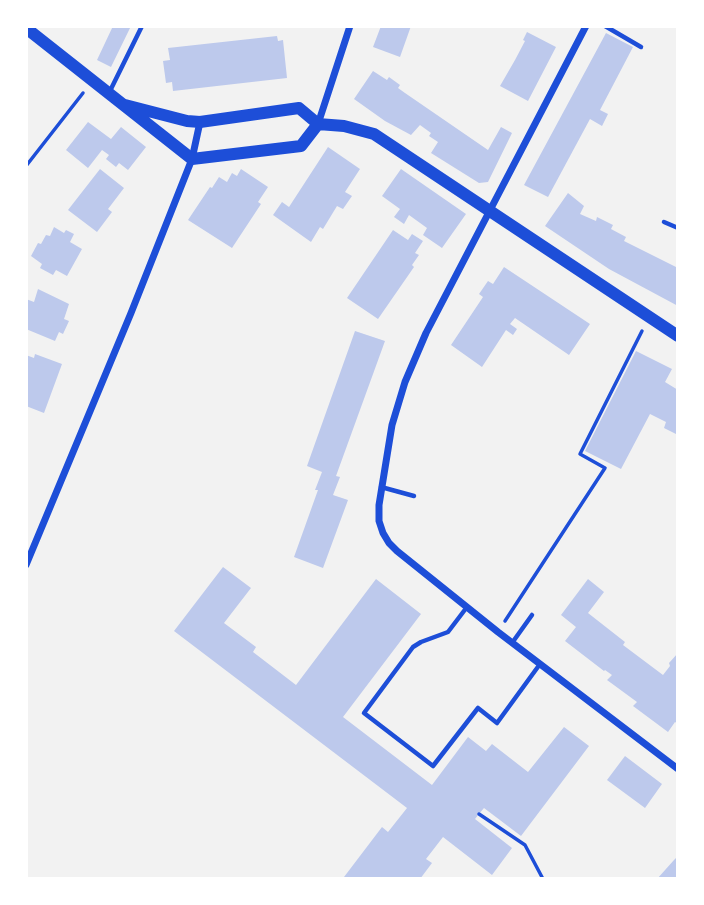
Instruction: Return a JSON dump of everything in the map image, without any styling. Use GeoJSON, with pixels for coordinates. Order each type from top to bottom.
{"type":"FeatureCollection","features":[{"type":"Feature","properties":{"kind":"street"},"geometry":{"type":"LineString","coordinates":[[26,28],[192,159],[301,146],[317,124],[351,26]]}},
{"type":"Feature","properties":{"kind":"street"},"geometry":{"type":"LineString","coordinates":[[586,26],[426,332],[405,382],[393,425],[379,505],[379,521],[383,533],[397,551],[512,643],[678,769]]}},
{"type":"Feature","properties":{"kind":"street"},"geometry":{"type":"LineString","coordinates":[[124,104],[200,122],[299,108],[317,124],[344,126],[374,134],[678,336]]}},
{"type":"Feature","properties":{"kind":"street"},"geometry":{"type":"LineString","coordinates":[[26,565],[192,159],[200,122]]}},
{"type":"Feature","properties":{"kind":"lane"},"geometry":{"type":"LineString","coordinates":[[109,93],[142,26]]}},
{"type":"Feature","properties":{"kind":"lane"},"geometry":{"type":"LineString","coordinates":[[605,26],[641,47]]}},
{"type":"Feature","properties":{"kind":"lane"},"geometry":{"type":"LineString","coordinates":[[664,222],[678,228]]}},
{"type":"Feature","properties":{"kind":"lane"},"geometry":{"type":"LineString","coordinates":[[382,487],[414,496]]}},
{"type":"Feature","properties":{"kind":"lane"},"geometry":{"type":"LineString","coordinates":[[467,607],[448,632],[413,647],[365,713],[433,766],[478,708],[497,723],[540,664]]}},
{"type":"Feature","properties":{"kind":"lane"},"geometry":{"type":"LineString","coordinates":[[512,643],[531,615]]}},
{"type":"Feature","properties":{"kind":"path"},"geometry":{"type":"LineString","coordinates":[[26,166],[93,80]]}},
{"type":"Feature","properties":{"kind":"path"},"geometry":{"type":"LineString","coordinates":[[498,632],[605,468],[580,454],[649,318]]}},
{"type":"Feature","properties":{"kind":"path"},"geometry":{"type":"LineString","coordinates":[[478,814],[524,845],[543,879]]}},
{"type":"Feature","properties":{"kind":"building"},"geometry":{"type":"Polygon","coordinates":[[[113,26],[131,26],[111,67],[97,60],[113,26]]]}},
{"type":"Feature","properties":{"kind":"building"},"geometry":{"type":"Polygon","coordinates":[[[381,26],[411,26],[400,57],[373,47],[381,26]]]}},
{"type":"Feature","properties":{"kind":"building"},"geometry":{"type":"Polygon","coordinates":[[[527,32],[556,47],[528,101],[500,86],[525,41],[523,40],[527,32]]]}},
{"type":"Feature","properties":{"kind":"building"},"geometry":{"type":"Polygon","coordinates":[[[606,33],[633,47],[600,110],[608,114],[602,126],[590,119],[548,197],[524,185],[606,33]]]}},
{"type":"Feature","properties":{"kind":"building"},"geometry":{"type":"Polygon","coordinates":[[[277,36],[278,41],[283,40],[287,78],[173,91],[172,82],[166,83],[163,61],[170,60],[168,48],[277,36]]]}},
{"type":"Feature","properties":{"kind":"building"},"geometry":{"type":"Polygon","coordinates":[[[373,71],[387,80],[389,77],[400,85],[398,88],[488,150],[501,127],[512,133],[488,182],[479,183],[431,153],[438,142],[420,125],[411,135],[354,99],[373,71]]]}},
{"type":"Feature","properties":{"kind":"building"},"geometry":{"type":"Polygon","coordinates":[[[88,122],[111,139],[121,127],[146,147],[128,170],[119,163],[116,167],[106,159],[109,155],[102,150],[88,168],[66,150],[88,122]]]}},
{"type":"Feature","properties":{"kind":"building"},"geometry":{"type":"Polygon","coordinates":[[[328,147],[360,169],[345,192],[352,196],[343,209],[337,206],[323,229],[320,227],[311,242],[273,215],[282,202],[289,207],[328,147]]]}},
{"type":"Feature","properties":{"kind":"building"},"geometry":{"type":"Polygon","coordinates":[[[100,169],[124,188],[108,209],[112,212],[97,232],[68,210],[100,169]]]}},
{"type":"Feature","properties":{"kind":"building"},"geometry":{"type":"Polygon","coordinates":[[[241,169],[268,187],[258,202],[261,204],[232,248],[188,220],[219,177],[227,182],[232,173],[237,176],[241,169]]]}},
{"type":"Feature","properties":{"kind":"building"},"geometry":{"type":"Polygon","coordinates":[[[401,169],[466,214],[442,248],[423,235],[427,228],[409,215],[404,224],[394,217],[400,209],[382,196],[401,169]]]}},
{"type":"Feature","properties":{"kind":"building"},"geometry":{"type":"Polygon","coordinates":[[[568,193],[584,206],[580,214],[596,221],[597,217],[613,225],[611,229],[626,237],[624,241],[678,268],[678,306],[609,269],[545,226],[568,193]]]}},
{"type":"Feature","properties":{"kind":"building"},"geometry":{"type":"Polygon","coordinates":[[[54,227],[64,233],[66,230],[74,234],[70,242],[82,249],[67,276],[56,270],[53,275],[40,268],[42,264],[31,256],[38,243],[41,244],[46,235],[50,236],[54,227]]]}},
{"type":"Feature","properties":{"kind":"building"},"geometry":{"type":"Polygon","coordinates":[[[393,230],[408,240],[412,234],[423,241],[415,253],[419,255],[412,265],[414,267],[378,319],[347,298],[393,230]]]}},
{"type":"Feature","properties":{"kind":"building"},"geometry":{"type":"Polygon","coordinates":[[[504,267],[590,324],[569,355],[515,318],[510,324],[517,329],[513,335],[506,330],[482,367],[451,345],[483,297],[479,294],[488,281],[493,284],[504,267]]]}},
{"type":"Feature","properties":{"kind":"building"},"geometry":{"type":"Polygon","coordinates":[[[38,289],[69,304],[64,319],[69,321],[63,334],[59,332],[55,341],[26,329],[26,299],[34,302],[38,289]]]}},
{"type":"Feature","properties":{"kind":"building"},"geometry":{"type":"Polygon","coordinates":[[[355,331],[385,341],[336,476],[340,477],[333,495],[348,500],[323,568],[294,557],[322,472],[307,466],[355,331]]]}},
{"type":"Feature","properties":{"kind":"building"},"geometry":{"type":"Polygon","coordinates":[[[636,351],[672,369],[665,382],[678,390],[678,435],[664,428],[666,422],[650,414],[621,469],[585,451],[636,351]]]}},
{"type":"Feature","properties":{"kind":"building"},"geometry":{"type":"Polygon","coordinates":[[[35,354],[62,364],[44,413],[26,406],[26,355],[34,358],[35,354]]]}},
{"type":"Feature","properties":{"kind":"building"},"geometry":{"type":"Polygon","coordinates":[[[223,567],[251,588],[224,623],[256,647],[253,652],[296,685],[376,579],[421,614],[343,717],[432,785],[468,737],[486,751],[492,744],[528,772],[564,727],[589,746],[521,836],[484,808],[475,819],[512,848],[492,875],[443,837],[426,859],[432,863],[420,879],[344,877],[382,827],[388,832],[407,808],[174,631],[223,567]]]}},
{"type":"Feature","properties":{"kind":"building"},"geometry":{"type":"Polygon","coordinates":[[[588,579],[604,592],[588,613],[625,642],[623,645],[663,675],[678,653],[678,724],[675,722],[668,732],[633,706],[637,702],[607,680],[612,675],[565,641],[576,627],[561,615],[588,579]]]}},
{"type":"Feature","properties":{"kind":"building"},"geometry":{"type":"Polygon","coordinates":[[[625,756],[662,784],[645,808],[607,780],[625,756]]]}},
{"type":"Feature","properties":{"kind":"building"},"geometry":{"type":"Polygon","coordinates":[[[678,856],[678,879],[657,879],[674,860],[678,856]]]}}]}
